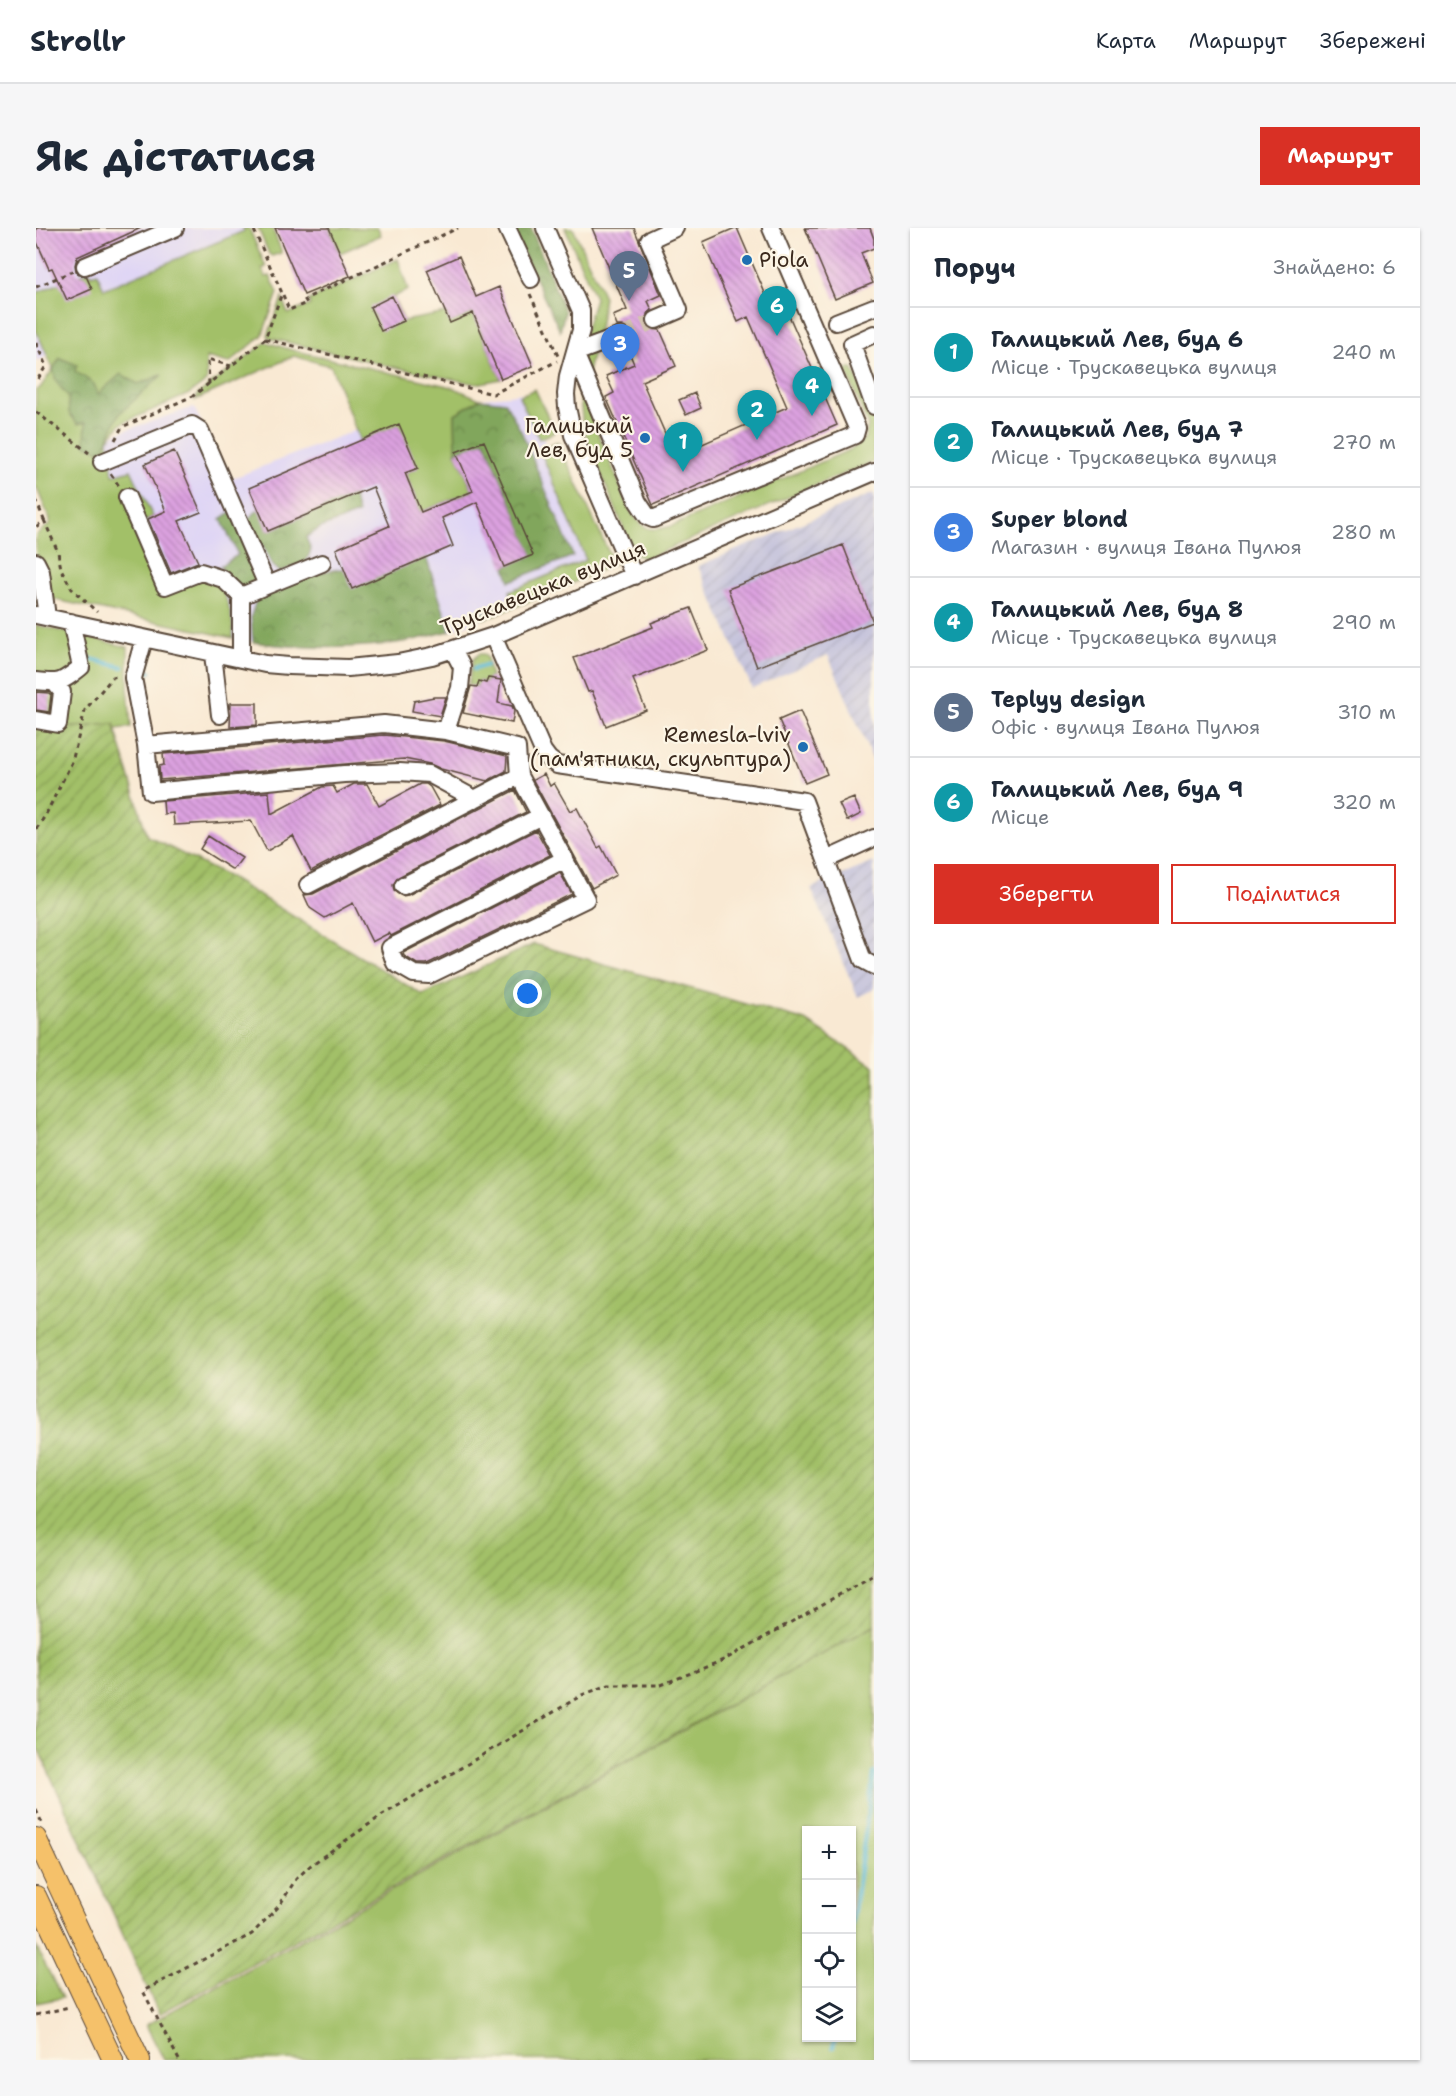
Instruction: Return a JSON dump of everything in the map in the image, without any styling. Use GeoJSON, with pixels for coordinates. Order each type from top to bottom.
{"type":"FeatureCollection","features":[{"type":"Feature","properties":{"kind":"main road"},"geometry":{"type":"LineString","coordinates":[[36,1838],[140,2060]]}},
{"type":"Feature","properties":{"kind":"main road"},"geometry":{"type":"LineString","coordinates":[[36,1896],[113,2060]]}},
{"type":"Feature","properties":{"kind":"street"},"geometry":{"type":"LineString","coordinates":[[85,266],[175,228]]}},
{"type":"Feature","properties":{"kind":"street"},"geometry":{"type":"LineString","coordinates":[[507,228],[531,279]]}},
{"type":"Feature","properties":{"kind":"street"},"geometry":{"type":"LineString","coordinates":[[545,228],[581,311],[581,330],[567,356],[566,394],[573,435],[634,576]]}},
{"type":"Feature","properties":{"kind":"street"},"geometry":{"type":"LineString","coordinates":[[656,320],[680,310],[649,240],[675,228]]}},
{"type":"Feature","properties":{"kind":"street"},"geometry":{"type":"LineString","coordinates":[[567,356],[638,502],[648,517],[653,519],[855,435],[857,428],[771,228]]}},
{"type":"Feature","properties":{"kind":"street"},"geometry":{"type":"LineString","coordinates":[[836,322],[874,307]]}},
{"type":"Feature","properties":{"kind":"street"},"geometry":{"type":"LineString","coordinates":[[874,334],[852,344],[874,406]]}},
{"type":"Feature","properties":{"kind":"street"},"geometry":{"type":"LineString","coordinates":[[567,356],[621,336]]}},
{"type":"Feature","properties":{"kind":"street"},"geometry":{"type":"LineString","coordinates":[[102,462],[192,425],[200,430],[267,585]]}},
{"type":"Feature","properties":{"kind":"street","name":"Трускавецька вулиця"},"geometry":{"type":"LineString","coordinates":[[42,616],[265,664],[348,668],[398,663],[453,650],[493,636],[874,472]]}},
{"type":"Feature","properties":{"kind":"street"},"geometry":{"type":"LineString","coordinates":[[127,497],[165,586],[201,572],[224,579],[241,596],[241,659]]}},
{"type":"Feature","properties":{"kind":"street"},"geometry":{"type":"LineString","coordinates":[[36,562],[40,572],[42,616]]}},
{"type":"Feature","properties":{"kind":"street"},"geometry":{"type":"LineString","coordinates":[[241,596],[322,563]]}},
{"type":"Feature","properties":{"kind":"street"},"geometry":{"type":"LineString","coordinates":[[36,681],[55,683],[66,679],[81,667],[71,622]]}},
{"type":"Feature","properties":{"kind":"street"},"geometry":{"type":"LineString","coordinates":[[493,636],[543,751],[553,762],[562,767],[804,801],[863,960],[874,966]]}},
{"type":"Feature","properties":{"kind":"street"},"geometry":{"type":"LineString","coordinates":[[144,639],[133,678],[146,745],[151,792],[344,774],[400,772],[429,774],[475,799]]}},
{"type":"Feature","properties":{"kind":"street"},"geometry":{"type":"LineString","coordinates":[[446,731],[460,688],[462,667],[453,650]]}},
{"type":"Feature","properties":{"kind":"street"},"geometry":{"type":"LineString","coordinates":[[213,654],[220,715]]}},
{"type":"Feature","properties":{"kind":"street"},"geometry":{"type":"LineString","coordinates":[[36,720],[58,724],[62,692],[55,683]]}},
{"type":"Feature","properties":{"kind":"street"},"geometry":{"type":"LineString","coordinates":[[146,745],[384,724],[446,731],[517,748],[519,776],[565,860],[586,899],[429,975],[414,974],[395,963],[390,948],[565,860]]}},
{"type":"Feature","properties":{"kind":"street"},"geometry":{"type":"LineString","coordinates":[[308,885],[519,776]]}},
{"type":"Feature","properties":{"kind":"street"},"geometry":{"type":"LineString","coordinates":[[403,886],[541,816]]}},
{"type":"Feature","properties":{"kind":"street"},"geometry":{"type":"LineString","coordinates":[[826,860],[874,838]]}},
{"type":"Feature","properties":{"kind":"path"},"geometry":{"type":"LineString","coordinates":[[253,228],[289,310],[307,303],[305,300],[309,297],[458,228]]}},
{"type":"Feature","properties":{"kind":"path"},"geometry":{"type":"LineString","coordinates":[[36,287],[85,266]]}},
{"type":"Feature","properties":{"kind":"path"},"geometry":{"type":"LineString","coordinates":[[102,462],[122,427],[194,396],[265,339],[282,293]]}},
{"type":"Feature","properties":{"kind":"path"},"geometry":{"type":"LineString","coordinates":[[265,339],[493,394],[567,356]]}},
{"type":"Feature","properties":{"kind":"path"},"geometry":{"type":"LineString","coordinates":[[36,343],[46,366],[36,382]]}},
{"type":"Feature","properties":{"kind":"path"},"geometry":{"type":"LineString","coordinates":[[209,384],[208,359],[231,366]]}},
{"type":"Feature","properties":{"kind":"path"},"geometry":{"type":"LineString","coordinates":[[36,412],[102,462],[127,497]]}},
{"type":"Feature","properties":{"kind":"path"},"geometry":{"type":"LineString","coordinates":[[36,500],[58,552],[61,569],[72,589],[98,613],[87,610]]}},
{"type":"Feature","properties":{"kind":"path"},"geometry":{"type":"LineString","coordinates":[[36,527],[44,519]]}},
{"type":"Feature","properties":{"kind":"path"},"geometry":{"type":"LineString","coordinates":[[36,829],[72,762],[85,710],[113,677],[134,674]]}},
{"type":"Feature","properties":{"kind":"path"},"geometry":{"type":"LineString","coordinates":[[179,2060],[143,1991],[252,1934],[279,1906],[296,1879],[311,1865],[372,1822],[582,1695],[609,1685],[661,1685],[726,1659],[874,1575]]}},
{"type":"Feature","properties":{"kind":"path"},"geometry":{"type":"LineString","coordinates":[[36,2015],[68,2007],[84,1999]]}},
{"type":"Feature","properties":{"kind":"shaded area"},"geometry":{"type":"Polygon","coordinates":[[[36,228],[243,228],[244,230],[118,327],[36,361],[36,228]]]}},
{"type":"Feature","properties":{"kind":"shaded area"},"geometry":{"type":"Polygon","coordinates":[[[523,393],[601,570],[450,631],[398,643],[324,648],[279,646],[162,623],[118,510],[108,439],[117,433],[194,407],[228,480],[415,407],[523,393]]]}},
{"type":"Feature","properties":{"kind":"shaded area"},"geometry":{"type":"Polygon","coordinates":[[[874,493],[874,763],[828,655],[752,688],[698,566],[874,493]]]}},
{"type":"Feature","properties":{"kind":"shaded area"},"geometry":{"type":"Polygon","coordinates":[[[874,862],[874,989],[858,997],[811,888],[874,862]]]}},
{"type":"Feature","properties":{"kind":"green space"},"geometry":{"type":"Polygon","coordinates":[[[243,228],[249,228],[266,267],[262,269],[266,277],[270,276],[278,293],[262,336],[229,363],[206,357],[207,381],[189,394],[120,424],[108,440],[113,475],[131,470],[153,517],[144,521],[159,585],[199,578],[216,580],[229,607],[233,638],[52,599],[45,572],[36,554],[36,535],[50,524],[50,520],[36,486],[36,390],[40,388],[53,369],[36,330],[36,293],[89,271],[91,275],[97,273],[104,289],[244,231],[243,228]]]}},
{"type":"Feature","properties":{"kind":"green space"},"geometry":{"type":"Polygon","coordinates":[[[258,228],[272,228],[281,253],[272,256],[269,254],[258,228]]]}},
{"type":"Feature","properties":{"kind":"green space"},"geometry":{"type":"Polygon","coordinates":[[[329,228],[378,228],[381,235],[340,253],[329,228]]]}},
{"type":"Feature","properties":{"kind":"green space"},"geometry":{"type":"Polygon","coordinates":[[[511,228],[531,228],[565,312],[560,331],[511,228]]]}},
{"type":"Feature","properties":{"kind":"green space"},"geometry":{"type":"Polygon","coordinates":[[[565,228],[573,228],[604,297],[587,376],[591,416],[631,512],[640,523],[653,529],[672,526],[854,448],[865,438],[868,426],[846,370],[852,368],[874,413],[874,462],[645,559],[634,553],[589,445],[582,419],[578,375],[582,341],[595,298],[565,228]]]}},
{"type":"Feature","properties":{"kind":"green space"},"geometry":{"type":"Polygon","coordinates":[[[398,259],[408,290],[393,297],[404,321],[446,313],[450,323],[473,313],[501,379],[476,384],[269,338],[268,335],[282,298],[288,314],[310,305],[309,300],[398,259]]]}},
{"type":"Feature","properties":{"kind":"green space"},"geometry":{"type":"Polygon","coordinates":[[[266,342],[452,387],[480,399],[455,414],[456,452],[473,491],[421,512],[405,473],[417,468],[399,425],[360,441],[331,366],[294,356],[195,400],[198,394],[266,342]]]}},
{"type":"Feature","properties":{"kind":"green space"},"geometry":{"type":"Polygon","coordinates":[[[60,358],[77,365],[75,371],[94,384],[98,394],[121,374],[138,384],[162,375],[119,414],[102,452],[85,444],[86,422],[78,424],[69,413],[68,396],[56,382],[53,369],[60,358]]]}},
{"type":"Feature","properties":{"kind":"green space"},"geometry":{"type":"Polygon","coordinates":[[[535,389],[555,432],[539,439],[519,396],[535,389]]]}},
{"type":"Feature","properties":{"kind":"green space"},"geometry":{"type":"Polygon","coordinates":[[[480,399],[505,402],[522,433],[573,556],[510,581],[505,567],[532,554],[485,441],[456,452],[455,414],[480,399]]]}},
{"type":"Feature","properties":{"kind":"green space"},"geometry":{"type":"Polygon","coordinates":[[[558,442],[614,564],[549,594],[483,619],[481,614],[513,601],[510,591],[586,560],[540,450],[558,442]]]}},
{"type":"Feature","properties":{"kind":"green space"},"geometry":{"type":"Polygon","coordinates":[[[353,495],[358,514],[322,527],[306,537],[311,550],[306,562],[280,572],[273,566],[261,543],[256,556],[262,580],[255,587],[239,587],[220,566],[238,555],[221,519],[231,512],[239,528],[259,509],[268,531],[353,495]]]}},
{"type":"Feature","properties":{"kind":"green space"},"geometry":{"type":"Polygon","coordinates":[[[426,557],[450,631],[403,642],[360,646],[307,647],[253,642],[251,616],[259,591],[280,592],[291,578],[426,557]]]}},
{"type":"Feature","properties":{"kind":"green space"},"geometry":{"type":"Polygon","coordinates":[[[36,625],[128,647],[131,727],[116,729],[114,724],[52,729],[36,724],[36,625]]]}},
{"type":"Feature","properties":{"kind":"green space"},"geometry":{"type":"Polygon","coordinates":[[[479,654],[484,654],[487,658],[491,678],[488,678],[486,683],[479,681],[477,687],[468,685],[473,659],[479,654]]]}},
{"type":"Feature","properties":{"kind":"green space"},"geometry":{"type":"Polygon","coordinates":[[[36,724],[52,729],[114,724],[147,836],[230,878],[423,995],[534,944],[806,1021],[874,1066],[874,1626],[159,2014],[36,1744],[36,724]]]}},
{"type":"Feature","properties":{"kind":"green space"},"geometry":{"type":"Polygon","coordinates":[[[874,1626],[874,2060],[164,2060],[146,2025],[874,1626]]]}},
{"type":"Feature","properties":{"kind":"green space"},"geometry":{"type":"Polygon","coordinates":[[[36,1946],[62,1998],[36,2003],[36,1946]]]}},
{"type":"Feature","properties":{"kind":"building"},"geometry":{"type":"Polygon","coordinates":[[[36,228],[141,228],[77,257],[76,271],[79,275],[86,276],[92,289],[67,300],[36,240],[36,228]]]}},
{"type":"Feature","properties":{"kind":"building"},"geometry":{"type":"Polygon","coordinates":[[[275,228],[329,228],[350,276],[304,295],[275,228]]]}},
{"type":"Feature","properties":{"kind":"building"},"geometry":{"type":"Polygon","coordinates":[[[592,228],[634,228],[661,295],[648,301],[652,310],[647,314],[646,324],[650,329],[660,330],[676,366],[642,381],[675,456],[787,407],[748,317],[738,322],[703,242],[735,228],[737,228],[771,307],[783,302],[837,425],[653,505],[606,397],[614,393],[606,376],[634,364],[626,345],[631,338],[631,332],[623,326],[617,326],[613,316],[627,310],[592,228]]]}},
{"type":"Feature","properties":{"kind":"building"},"geometry":{"type":"Polygon","coordinates":[[[805,228],[870,228],[874,248],[861,253],[873,283],[835,299],[805,228]]]}},
{"type":"Feature","properties":{"kind":"building"},"geometry":{"type":"Polygon","coordinates":[[[459,256],[476,297],[499,287],[533,366],[501,379],[473,313],[450,323],[427,270],[459,256]]]}},
{"type":"Feature","properties":{"kind":"building"},"geometry":{"type":"Polygon","coordinates":[[[392,296],[404,321],[381,331],[370,307],[392,296]]]}},
{"type":"Feature","properties":{"kind":"building"},"geometry":{"type":"Polygon","coordinates":[[[695,393],[701,408],[686,415],[679,400],[695,393]]]}},
{"type":"Feature","properties":{"kind":"building"},"geometry":{"type":"Polygon","coordinates":[[[399,424],[418,468],[405,473],[421,512],[473,491],[456,452],[484,441],[533,555],[504,567],[477,502],[442,518],[453,546],[352,589],[336,549],[389,526],[373,487],[268,531],[249,488],[399,424]]]}},
{"type":"Feature","properties":{"kind":"building"},"geometry":{"type":"Polygon","coordinates":[[[174,451],[201,512],[179,521],[198,562],[171,573],[148,519],[166,511],[145,464],[174,451]]]}},
{"type":"Feature","properties":{"kind":"building"},"geometry":{"type":"Polygon","coordinates":[[[843,545],[873,622],[757,667],[728,589],[843,545]]]}},
{"type":"Feature","properties":{"kind":"building"},"geometry":{"type":"Polygon","coordinates":[[[691,608],[708,650],[633,679],[646,710],[606,726],[592,691],[588,692],[574,658],[653,627],[651,623],[691,608]]]}},
{"type":"Feature","properties":{"kind":"building"},"geometry":{"type":"Polygon","coordinates":[[[488,678],[501,680],[498,703],[512,706],[514,711],[512,723],[463,713],[471,686],[477,687],[479,681],[486,683],[488,678]]]}},
{"type":"Feature","properties":{"kind":"building"},"geometry":{"type":"Polygon","coordinates":[[[36,692],[51,695],[49,712],[36,710],[36,692]]]}},
{"type":"Feature","properties":{"kind":"building"},"geometry":{"type":"Polygon","coordinates":[[[446,697],[440,716],[412,711],[414,701],[446,697]]]}},
{"type":"Feature","properties":{"kind":"building"},"geometry":{"type":"Polygon","coordinates":[[[231,703],[257,703],[257,725],[230,727],[231,703]]]}},
{"type":"Feature","properties":{"kind":"building","name":"Remesla-lviv (пам'ятники, скульптура)"},"geometry":{"type":"Polygon","coordinates":[[[800,711],[827,774],[805,783],[779,720],[800,711]]]}},
{"type":"Feature","properties":{"kind":"building"},"geometry":{"type":"Polygon","coordinates":[[[384,735],[444,741],[507,756],[506,771],[487,781],[430,764],[404,759],[160,780],[159,766],[164,765],[163,754],[384,735]]]}},
{"type":"Feature","properties":{"kind":"building"},"geometry":{"type":"Polygon","coordinates":[[[544,774],[550,786],[554,783],[570,811],[577,808],[598,848],[601,846],[616,875],[592,888],[533,780],[544,774]]]}},
{"type":"Feature","properties":{"kind":"building"},"geometry":{"type":"Polygon","coordinates":[[[354,784],[367,784],[379,806],[420,784],[426,784],[440,805],[311,871],[293,836],[267,851],[251,821],[174,825],[173,813],[164,814],[163,801],[269,792],[271,814],[322,787],[333,786],[337,793],[354,784]]]}},
{"type":"Feature","properties":{"kind":"building"},"geometry":{"type":"Polygon","coordinates":[[[515,790],[526,812],[398,877],[393,885],[394,891],[402,896],[408,895],[536,830],[550,855],[391,936],[389,933],[372,942],[353,903],[325,918],[310,908],[304,895],[313,894],[515,790]]]}},
{"type":"Feature","properties":{"kind":"building"},"geometry":{"type":"Polygon","coordinates":[[[854,798],[861,814],[847,821],[839,804],[854,798]]]}},
{"type":"Feature","properties":{"kind":"building"},"geometry":{"type":"Polygon","coordinates":[[[208,836],[242,858],[233,870],[200,849],[208,836]]]}},
{"type":"Feature","properties":{"kind":"building"},"geometry":{"type":"Polygon","coordinates":[[[560,873],[572,894],[427,964],[417,964],[404,956],[403,953],[560,873]]]}},
{"type":"Feature","properties":{"kind":"waterway"},"geometry":{"type":"LineString","coordinates":[[86,658],[123,667]]}},
{"type":"Feature","properties":{"kind":"waterway"},"geometry":{"type":"LineString","coordinates":[[474,669],[486,665]]}},
{"type":"Feature","properties":{"kind":"waterway"},"geometry":{"type":"LineString","coordinates":[[856,1897],[874,1773]]}},
{"type":"Feature","properties":{"kind":"waterway"},"geometry":{"type":"LineString","coordinates":[[833,2047],[834,2042]]}},
{"type":"Feature","properties":{"kind":"tunnel"},"geometry":{"type":"LineString","coordinates":[[621,336],[656,320]]}},
{"type":"Feature","properties":{"kind":"place","name":"Piola"},"geometry":{"type":"Point","coordinates":[747,260]}},
{"type":"Feature","properties":{"kind":"place","name":"Teplyy design"},"geometry":{"type":"Point","coordinates":[629,301]}},
{"type":"Feature","properties":{"kind":"place","name":"Галицький Лев, буд 9"},"geometry":{"type":"Point","coordinates":[777,336]}},
{"type":"Feature","properties":{"kind":"place","name":"Super blond"},"geometry":{"type":"Point","coordinates":[620,374]}},
{"type":"Feature","properties":{"kind":"place","name":"Галицький Лев, буд 8"},"geometry":{"type":"Point","coordinates":[812,416]}},
{"type":"Feature","properties":{"kind":"place","name":"Галицький Лев, буд 5"},"geometry":{"type":"Point","coordinates":[645,438]}},
{"type":"Feature","properties":{"kind":"place","name":"Галицький Лев, буд 7"},"geometry":{"type":"Point","coordinates":[757,440]}},
{"type":"Feature","properties":{"kind":"place","name":"Галицький Лев, буд 6"},"geometry":{"type":"Point","coordinates":[683,472]}},
{"type":"Feature","properties":{"kind":"place","name":"Remesla-lviv (пам'ятники, скульптура)"},"geometry":{"type":"Point","coordinates":[803,747]}}]}
